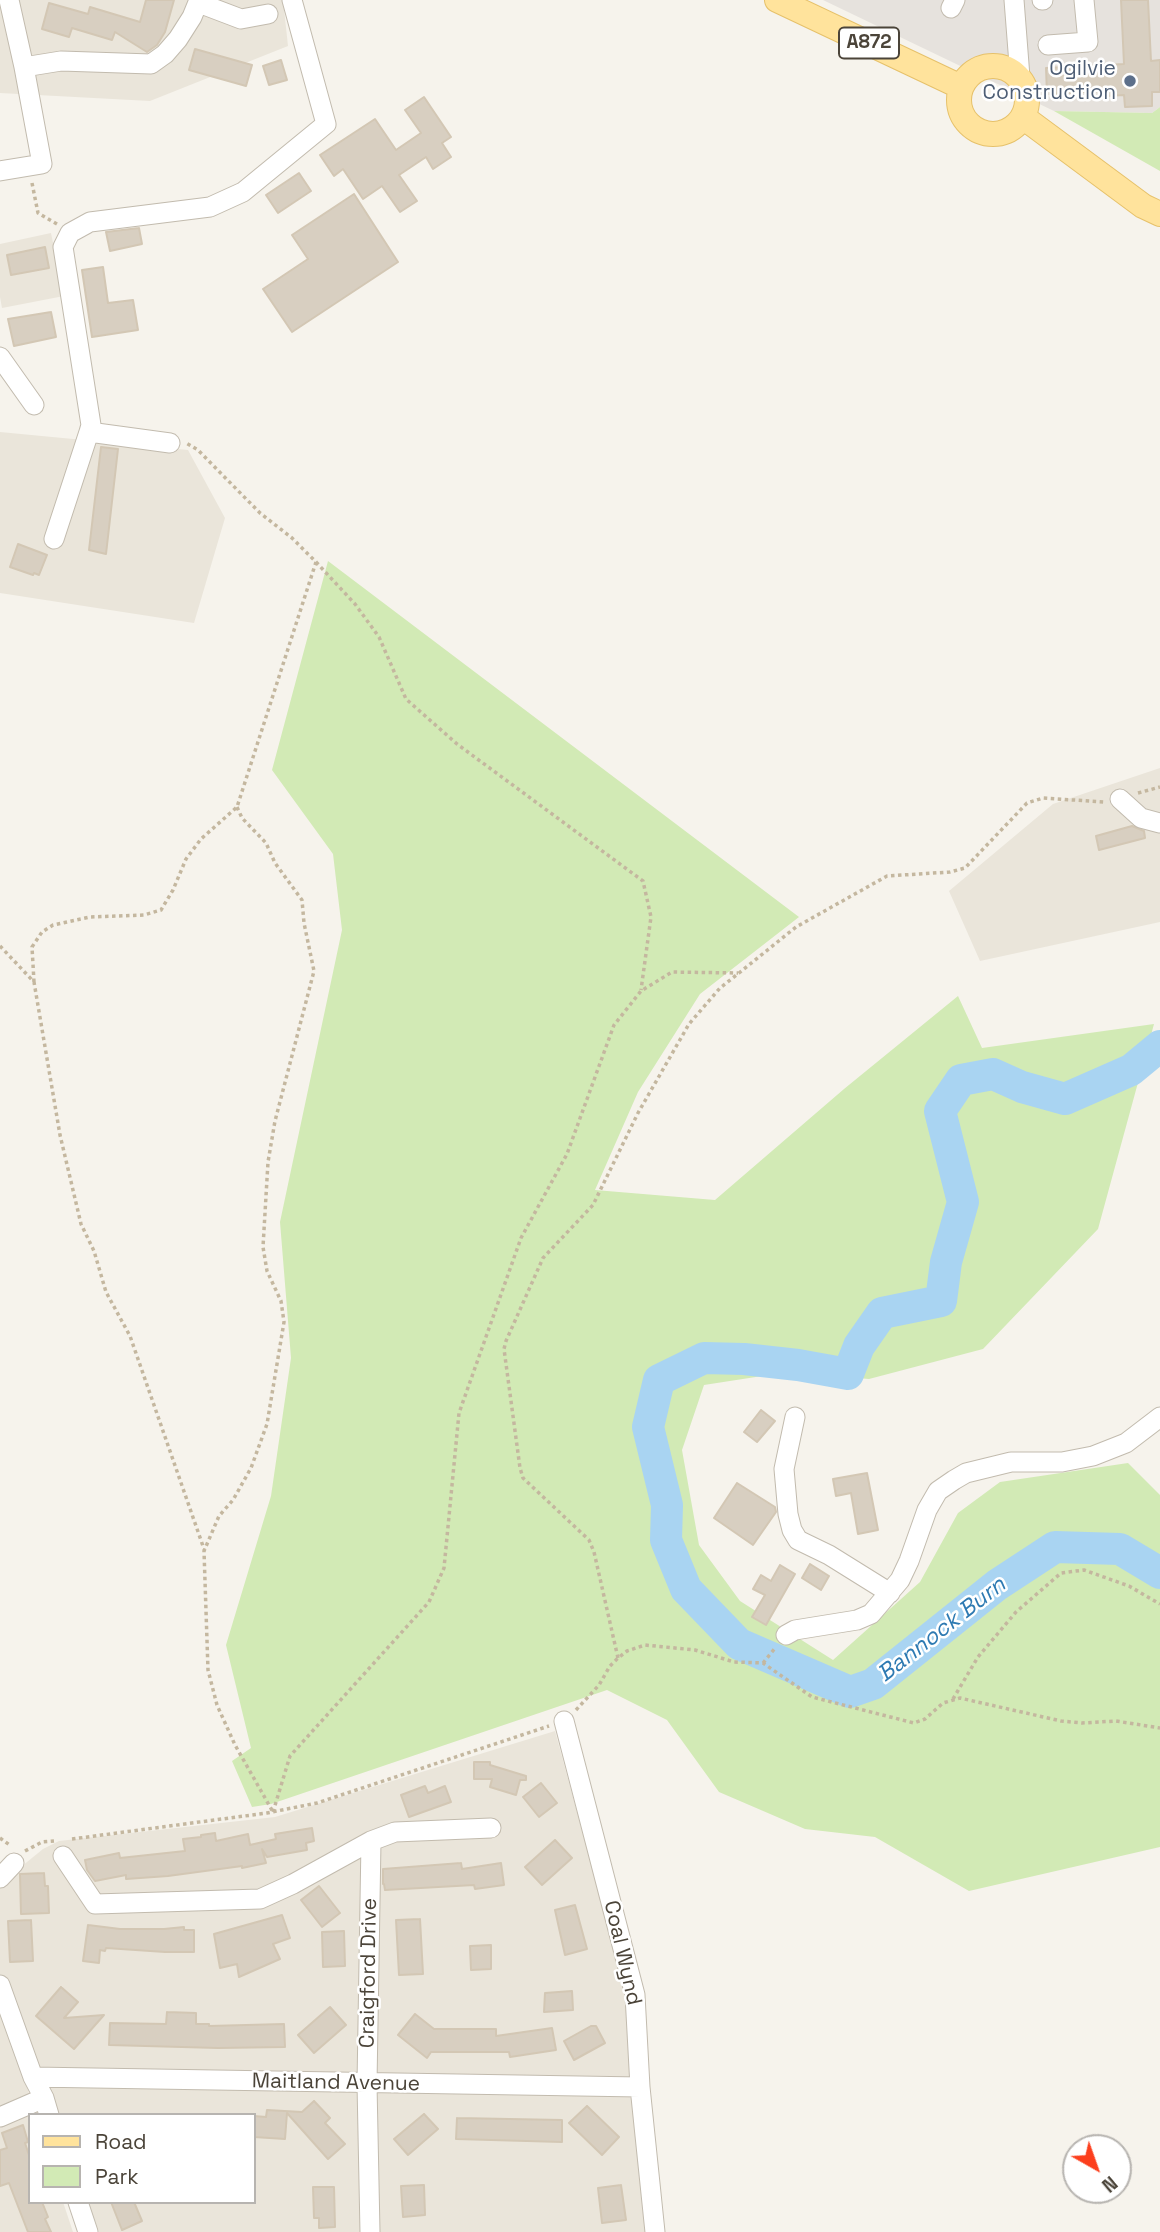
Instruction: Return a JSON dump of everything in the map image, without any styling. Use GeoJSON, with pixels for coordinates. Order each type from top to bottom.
{"type":"FeatureCollection","features":[{"type":"Feature","properties":{"kind":"main road","name":"A872"},"geometry":{"type":"LineString","coordinates":[[777,0],[961,87]]}},
{"type":"Feature","properties":{"kind":"main road"},"geometry":{"type":"LineString","coordinates":[[988,65],[1003,67],[1020,77],[1026,88],[1028,99],[1023,117],[1016,126],[1005,132],[994,134],[971,127],[959,106],[961,87],[967,77],[977,69],[988,65]]}},
{"type":"Feature","properties":{"kind":"main road"},"geometry":{"type":"LineString","coordinates":[[1023,117],[1143,206],[1160,214]]}},
{"type":"Feature","properties":{"kind":"street"},"geometry":{"type":"LineString","coordinates":[[0,171],[42,164],[9,0]]}},
{"type":"Feature","properties":{"kind":"street"},"geometry":{"type":"LineString","coordinates":[[54,539],[91,425],[63,247],[70,233],[90,222],[210,207],[243,192],[326,124],[292,0]]}},
{"type":"Feature","properties":{"kind":"street"},"geometry":{"type":"LineString","coordinates":[[1014,0],[1020,77]]}},
{"type":"Feature","properties":{"kind":"street"},"geometry":{"type":"LineString","coordinates":[[1048,45],[1088,42],[1084,0]]}},
{"type":"Feature","properties":{"kind":"street"},"geometry":{"type":"LineString","coordinates":[[24,67],[61,61],[151,64],[165,54],[178,39],[199,2],[241,19],[268,15]]}},
{"type":"Feature","properties":{"kind":"street"},"geometry":{"type":"LineString","coordinates":[[0,357],[34,405]]}},
{"type":"Feature","properties":{"kind":"street"},"geometry":{"type":"LineString","coordinates":[[89,432],[170,443]]}},
{"type":"Feature","properties":{"kind":"street"},"geometry":{"type":"LineString","coordinates":[[1120,799],[1141,818],[1160,823]]}},
{"type":"Feature","properties":{"kind":"street"},"geometry":{"type":"LineString","coordinates":[[795,1417],[784,1469],[792,1530],[798,1540],[829,1555],[890,1593]]}},
{"type":"Feature","properties":{"kind":"street"},"geometry":{"type":"LineString","coordinates":[[786,1635],[795,1630],[857,1620],[872,1614],[900,1580],[927,1510],[938,1491],[954,1479],[966,1473],[1012,1462],[1062,1462],[1093,1456],[1126,1443],[1160,1418]]}},
{"type":"Feature","properties":{"kind":"street","name":"Coal Wynd"},"geometry":{"type":"LineString","coordinates":[[564,1721],[635,1995],[640,2087],[655,2232]]}},
{"type":"Feature","properties":{"kind":"street"},"geometry":{"type":"LineString","coordinates":[[63,1856],[95,1904],[260,1899],[371,1841],[395,1832],[491,1828]]}},
{"type":"Feature","properties":{"kind":"street","name":"Craigford Drive"},"geometry":{"type":"LineString","coordinates":[[370,2232],[367,2084],[371,1841]]}},
{"type":"Feature","properties":{"kind":"street"},"geometry":{"type":"LineString","coordinates":[[0,1878],[14,1863]]}},
{"type":"Feature","properties":{"kind":"street"},"geometry":{"type":"LineString","coordinates":[[0,1984],[33,2077],[47,2106],[0,2118]]}},
{"type":"Feature","properties":{"kind":"street","name":"Maitland Avenue"},"geometry":{"type":"LineString","coordinates":[[33,2077],[640,2087]]}},
{"type":"Feature","properties":{"kind":"street"},"geometry":{"type":"LineString","coordinates":[[79,2204],[88,2232]]}},
{"type":"Feature","properties":{"kind":"path"},"geometry":{"type":"LineString","coordinates":[[29,167],[38,213],[70,233]]}},
{"type":"Feature","properties":{"kind":"path"},"geometry":{"type":"LineString","coordinates":[[170,443],[184,442],[198,450],[260,513],[292,538],[355,604],[379,637],[406,699],[457,744],[643,881],[650,917],[641,991]]}},
{"type":"Feature","properties":{"kind":"path"},"geometry":{"type":"LineString","coordinates":[[273,1812],[231,1735],[218,1705],[208,1671],[204,1551],[130,1336],[106,1292],[94,1251],[81,1224],[60,1135],[34,982],[32,947],[42,932],[53,925],[90,917],[144,915],[161,910],[186,859],[201,839],[237,807],[316,562]]}},
{"type":"Feature","properties":{"kind":"path"},"geometry":{"type":"LineString","coordinates":[[618,1658],[589,1540],[523,1478],[520,1468],[504,1349],[543,1258],[593,1205],[638,1113],[689,1024],[720,988],[796,927],[887,876],[950,872],[965,868],[1027,803],[1043,799],[1100,802],[1160,788]]}},
{"type":"Feature","properties":{"kind":"path"},"geometry":{"type":"LineString","coordinates":[[204,1551],[219,1516],[233,1500],[251,1468],[267,1424],[284,1322],[281,1301],[267,1271],[263,1247],[268,1162],[275,1121],[314,971],[302,900],[275,863],[267,843],[242,818],[237,807]]}},
{"type":"Feature","properties":{"kind":"path"},"geometry":{"type":"LineString","coordinates":[[0,946],[34,982]]}},
{"type":"Feature","properties":{"kind":"path"},"geometry":{"type":"LineString","coordinates":[[273,1812],[290,1756],[429,1602],[444,1569],[459,1413],[521,1238],[567,1154],[614,1025],[641,991],[672,972],[739,973]]}},
{"type":"Feature","properties":{"kind":"path"},"geometry":{"type":"LineString","coordinates":[[953,1700],[978,1657],[1016,1612],[1060,1573],[1084,1570],[1129,1586],[1160,1604]]}},
{"type":"Feature","properties":{"kind":"path"},"geometry":{"type":"LineString","coordinates":[[14,1863],[21,1853],[42,1842],[273,1812],[317,1803],[564,1721],[583,1704],[618,1658],[627,1651],[645,1646],[695,1650],[734,1662],[763,1663],[812,1697],[914,1723],[925,1719],[943,1703],[960,1698],[1061,1721],[1116,1721],[1160,1728]]}},
{"type":"Feature","properties":{"kind":"shaded area"},"geometry":{"type":"Polygon","coordinates":[[[0,0],[283,0],[288,46],[150,101],[0,93],[0,0]]]}},
{"type":"Feature","properties":{"kind":"shaded area"},"geometry":{"type":"Polygon","coordinates":[[[823,0],[1160,0],[1160,107],[1152,113],[1054,111],[823,0]]]}},
{"type":"Feature","properties":{"kind":"shaded area"},"geometry":{"type":"Polygon","coordinates":[[[51,233],[64,296],[2,308],[0,244],[51,233]]]}},
{"type":"Feature","properties":{"kind":"shaded area"},"geometry":{"type":"Polygon","coordinates":[[[0,432],[188,450],[225,518],[194,623],[0,593],[0,432]]]}},
{"type":"Feature","properties":{"kind":"shaded area"},"geometry":{"type":"Polygon","coordinates":[[[1160,768],[1160,922],[980,961],[949,891],[1053,804],[1160,768]]]}},
{"type":"Feature","properties":{"kind":"shaded area"},"geometry":{"type":"Polygon","coordinates":[[[555,1731],[625,1989],[650,2232],[99,2232],[89,2204],[256,2204],[256,2113],[53,2113],[0,1974],[0,1884],[43,1849],[59,1841],[275,1817],[555,1731]]]}},
{"type":"Feature","properties":{"kind":"shaded area"},"geometry":{"type":"Polygon","coordinates":[[[0,2003],[35,2113],[28,2113],[28,2204],[64,2204],[73,2232],[0,2232],[0,2003]]]}},
{"type":"Feature","properties":{"kind":"green space"},"geometry":{"type":"Polygon","coordinates":[[[1160,107],[1160,171],[1054,111],[1152,113],[1160,107]]]}},
{"type":"Feature","properties":{"kind":"green space"},"geometry":{"type":"Polygon","coordinates":[[[328,561],[799,917],[700,994],[638,1092],[595,1190],[715,1200],[958,996],[982,1048],[1154,1024],[1098,1229],[983,1349],[869,1379],[788,1372],[704,1385],[682,1450],[699,1545],[740,1601],[833,1660],[920,1582],[958,1513],[1000,1482],[1128,1463],[1160,1495],[1160,1847],[969,1891],[875,1837],[805,1829],[719,1792],[667,1720],[607,1690],[271,1804],[252,1807],[232,1761],[251,1748],[226,1645],[271,1496],[291,1358],[280,1222],[342,930],[333,854],[272,770],[328,561]]]}},
{"type":"Feature","properties":{"kind":"building"},"geometry":{"type":"Polygon","coordinates":[[[146,0],[174,0],[165,32],[157,45],[147,52],[115,32],[112,40],[72,28],[69,37],[42,29],[49,3],[88,14],[90,7],[140,22],[146,0]]]}},
{"type":"Feature","properties":{"kind":"building"},"geometry":{"type":"Polygon","coordinates":[[[1121,0],[1148,0],[1151,61],[1160,60],[1160,92],[1152,92],[1152,106],[1125,107],[1124,95],[1106,96],[1106,91],[1047,94],[1046,68],[1124,64],[1121,0]]]}},
{"type":"Feature","properties":{"kind":"building"},"geometry":{"type":"Polygon","coordinates":[[[195,49],[252,65],[246,86],[189,70],[195,49]]]}},
{"type":"Feature","properties":{"kind":"building"},"geometry":{"type":"Polygon","coordinates":[[[281,60],[287,80],[269,85],[263,66],[281,60]]]}},
{"type":"Feature","properties":{"kind":"building"},"geometry":{"type":"Polygon","coordinates":[[[424,97],[451,137],[442,143],[451,157],[433,169],[426,157],[399,175],[417,201],[400,212],[382,186],[363,199],[343,169],[334,176],[320,155],[375,119],[396,150],[421,133],[405,110],[424,97]]]}},
{"type":"Feature","properties":{"kind":"building"},"geometry":{"type":"Polygon","coordinates":[[[299,173],[311,191],[278,213],[266,195],[299,173]]]}},
{"type":"Feature","properties":{"kind":"building"},"geometry":{"type":"Polygon","coordinates":[[[354,194],[398,262],[292,332],[263,289],[308,259],[292,235],[354,194]]]}},
{"type":"Feature","properties":{"kind":"building"},"geometry":{"type":"Polygon","coordinates":[[[139,228],[142,244],[110,251],[106,232],[139,228]]]}},
{"type":"Feature","properties":{"kind":"building"},"geometry":{"type":"Polygon","coordinates":[[[45,247],[49,268],[11,275],[7,255],[45,247]]]}},
{"type":"Feature","properties":{"kind":"building"},"geometry":{"type":"Polygon","coordinates":[[[103,267],[108,303],[133,300],[138,330],[92,337],[82,270],[103,267]]]}},
{"type":"Feature","properties":{"kind":"building"},"geometry":{"type":"Polygon","coordinates":[[[51,312],[56,337],[14,346],[8,319],[51,312]]]}},
{"type":"Feature","properties":{"kind":"building"},"geometry":{"type":"Polygon","coordinates":[[[101,447],[118,449],[106,554],[89,550],[101,447]]]}},
{"type":"Feature","properties":{"kind":"building"},"geometry":{"type":"Polygon","coordinates":[[[18,544],[47,555],[39,575],[10,567],[18,544]]]}},
{"type":"Feature","properties":{"kind":"building"},"geometry":{"type":"Polygon","coordinates":[[[1132,826],[1144,831],[1145,838],[1099,850],[1096,836],[1132,826]]]}},
{"type":"Feature","properties":{"kind":"building"},"geometry":{"type":"Polygon","coordinates":[[[761,1410],[775,1421],[757,1442],[744,1432],[761,1410]]]}},
{"type":"Feature","properties":{"kind":"building"},"geometry":{"type":"Polygon","coordinates":[[[867,1473],[878,1530],[858,1534],[851,1493],[836,1496],[833,1479],[867,1473]]]}},
{"type":"Feature","properties":{"kind":"building"},"geometry":{"type":"Polygon","coordinates":[[[737,1483],[775,1507],[776,1512],[753,1545],[714,1518],[737,1483]]]}},
{"type":"Feature","properties":{"kind":"building"},"geometry":{"type":"Polygon","coordinates":[[[810,1564],[829,1576],[821,1590],[802,1578],[810,1564]]]}},
{"type":"Feature","properties":{"kind":"building"},"geometry":{"type":"Polygon","coordinates":[[[780,1565],[795,1574],[766,1625],[752,1617],[765,1595],[753,1589],[761,1575],[771,1581],[780,1565]]]}},
{"type":"Feature","properties":{"kind":"building"},"geometry":{"type":"Polygon","coordinates":[[[474,1762],[490,1762],[490,1765],[526,1776],[526,1780],[520,1780],[516,1795],[490,1787],[492,1779],[474,1779],[474,1762]]]}},
{"type":"Feature","properties":{"kind":"building"},"geometry":{"type":"Polygon","coordinates":[[[541,1783],[557,1803],[539,1817],[523,1797],[541,1783]]]}},
{"type":"Feature","properties":{"kind":"building"},"geometry":{"type":"Polygon","coordinates":[[[425,1786],[428,1793],[445,1786],[451,1802],[409,1817],[401,1795],[425,1786]]]}},
{"type":"Feature","properties":{"kind":"building"},"geometry":{"type":"Polygon","coordinates":[[[312,1828],[314,1841],[306,1843],[307,1850],[267,1857],[262,1849],[266,1863],[242,1868],[126,1879],[126,1875],[95,1881],[87,1870],[85,1860],[119,1853],[120,1858],[185,1851],[183,1839],[215,1833],[216,1841],[248,1834],[250,1845],[276,1839],[275,1834],[312,1828]]]}},
{"type":"Feature","properties":{"kind":"building"},"geometry":{"type":"Polygon","coordinates":[[[555,1840],[572,1858],[542,1885],[525,1867],[555,1840]]]}},
{"type":"Feature","properties":{"kind":"building"},"geometry":{"type":"Polygon","coordinates":[[[461,1863],[462,1869],[501,1863],[504,1885],[475,1889],[474,1885],[385,1890],[383,1884],[383,1869],[461,1863]]]}},
{"type":"Feature","properties":{"kind":"building"},"geometry":{"type":"Polygon","coordinates":[[[44,1873],[45,1886],[48,1886],[49,1913],[21,1914],[20,1874],[44,1873]]]}},
{"type":"Feature","properties":{"kind":"building"},"geometry":{"type":"Polygon","coordinates":[[[319,1886],[340,1913],[322,1927],[301,1900],[319,1886]]]}},
{"type":"Feature","properties":{"kind":"building"},"geometry":{"type":"Polygon","coordinates":[[[575,1905],[587,1949],[565,1955],[555,1910],[575,1905]]]}},
{"type":"Feature","properties":{"kind":"building"},"geometry":{"type":"Polygon","coordinates":[[[282,1915],[290,1938],[273,1944],[280,1959],[239,1977],[237,1964],[220,1968],[214,1934],[282,1915]]]}},
{"type":"Feature","properties":{"kind":"building"},"geometry":{"type":"Polygon","coordinates":[[[420,1919],[423,1974],[399,1975],[396,1920],[420,1919]]]}},
{"type":"Feature","properties":{"kind":"building"},"geometry":{"type":"Polygon","coordinates":[[[31,1920],[33,1961],[10,1962],[8,1921],[31,1920]]]}},
{"type":"Feature","properties":{"kind":"building"},"geometry":{"type":"Polygon","coordinates":[[[88,1925],[120,1929],[184,1927],[184,1930],[194,1930],[194,1952],[106,1948],[105,1951],[100,1950],[99,1963],[83,1961],[88,1925]]]}},
{"type":"Feature","properties":{"kind":"building"},"geometry":{"type":"Polygon","coordinates":[[[344,1931],[345,1966],[323,1967],[322,1932],[344,1931]]]}},
{"type":"Feature","properties":{"kind":"building"},"geometry":{"type":"Polygon","coordinates":[[[491,1945],[491,1969],[471,1970],[470,1946],[491,1945]]]}},
{"type":"Feature","properties":{"kind":"building"},"geometry":{"type":"Polygon","coordinates":[[[61,1987],[78,2002],[64,2018],[104,2015],[74,2049],[36,2016],[61,1987]]]}},
{"type":"Feature","properties":{"kind":"building"},"geometry":{"type":"Polygon","coordinates":[[[572,1991],[573,2010],[544,2012],[545,1993],[572,1991]]]}},
{"type":"Feature","properties":{"kind":"building"},"geometry":{"type":"Polygon","coordinates":[[[330,2007],[346,2025],[314,2053],[298,2035],[330,2007]]]}},
{"type":"Feature","properties":{"kind":"building"},"geometry":{"type":"Polygon","coordinates":[[[167,2012],[196,2013],[196,2024],[209,2026],[284,2024],[285,2047],[109,2045],[110,2023],[166,2024],[167,2012]]]}},
{"type":"Feature","properties":{"kind":"building"},"geometry":{"type":"Polygon","coordinates":[[[415,2014],[434,2029],[496,2029],[496,2036],[552,2028],[556,2050],[510,2057],[509,2052],[431,2052],[427,2058],[398,2035],[415,2014]]]}},
{"type":"Feature","properties":{"kind":"building"},"geometry":{"type":"Polygon","coordinates":[[[591,2026],[596,2026],[605,2043],[574,2060],[564,2041],[591,2026]]]}},
{"type":"Feature","properties":{"kind":"building"},"geometry":{"type":"Polygon","coordinates":[[[314,2101],[330,2118],[325,2123],[345,2144],[328,2159],[287,2113],[285,2139],[256,2137],[256,2116],[266,2117],[267,2110],[302,2112],[314,2101]]]}},
{"type":"Feature","properties":{"kind":"building"},"geometry":{"type":"Polygon","coordinates":[[[587,2106],[619,2137],[602,2155],[569,2123],[587,2106]]]}},
{"type":"Feature","properties":{"kind":"building"},"geometry":{"type":"Polygon","coordinates":[[[424,2114],[438,2129],[408,2155],[394,2139],[424,2114]]]}},
{"type":"Feature","properties":{"kind":"building"},"geometry":{"type":"Polygon","coordinates":[[[457,2118],[562,2120],[562,2142],[456,2139],[457,2118]]]}},
{"type":"Feature","properties":{"kind":"building"},"geometry":{"type":"Polygon","coordinates":[[[23,2125],[28,2142],[25,2143],[28,2152],[28,2204],[43,2204],[48,2217],[45,2219],[51,2232],[28,2232],[9,2183],[0,2186],[0,2150],[7,2148],[2,2133],[23,2125]]]}},
{"type":"Feature","properties":{"kind":"building"},"geometry":{"type":"Polygon","coordinates":[[[424,2185],[425,2215],[403,2217],[401,2186],[424,2185]]]}},
{"type":"Feature","properties":{"kind":"building"},"geometry":{"type":"Polygon","coordinates":[[[621,2185],[626,2220],[602,2223],[598,2188],[621,2185]]]}},
{"type":"Feature","properties":{"kind":"building"},"geometry":{"type":"Polygon","coordinates":[[[313,2187],[334,2187],[335,2227],[319,2228],[319,2218],[314,2218],[313,2187]]]}},
{"type":"Feature","properties":{"kind":"building"},"geometry":{"type":"Polygon","coordinates":[[[112,2204],[135,2204],[142,2221],[122,2230],[112,2204]]]}},
{"type":"Feature","properties":{"kind":"waterway","name":"Bannock Burn"},"geometry":{"type":"LineString","coordinates":[[1160,1046],[1131,1070],[1065,1099],[1022,1087],[993,1074],[961,1080],[940,1111],[963,1202],[946,1262],[941,1301],[882,1313],[859,1346],[848,1374],[798,1365],[704,1358],[659,1380],[648,1427],[667,1505],[666,1540],[686,1589],[739,1644],[850,1692],[873,1684],[997,1585],[1055,1547],[1120,1549],[1160,1573]]}},
{"type":"Feature","properties":{"kind":"place","name":"Ogilvie Construction"},"geometry":{"type":"Point","coordinates":[1130,81]}}]}
